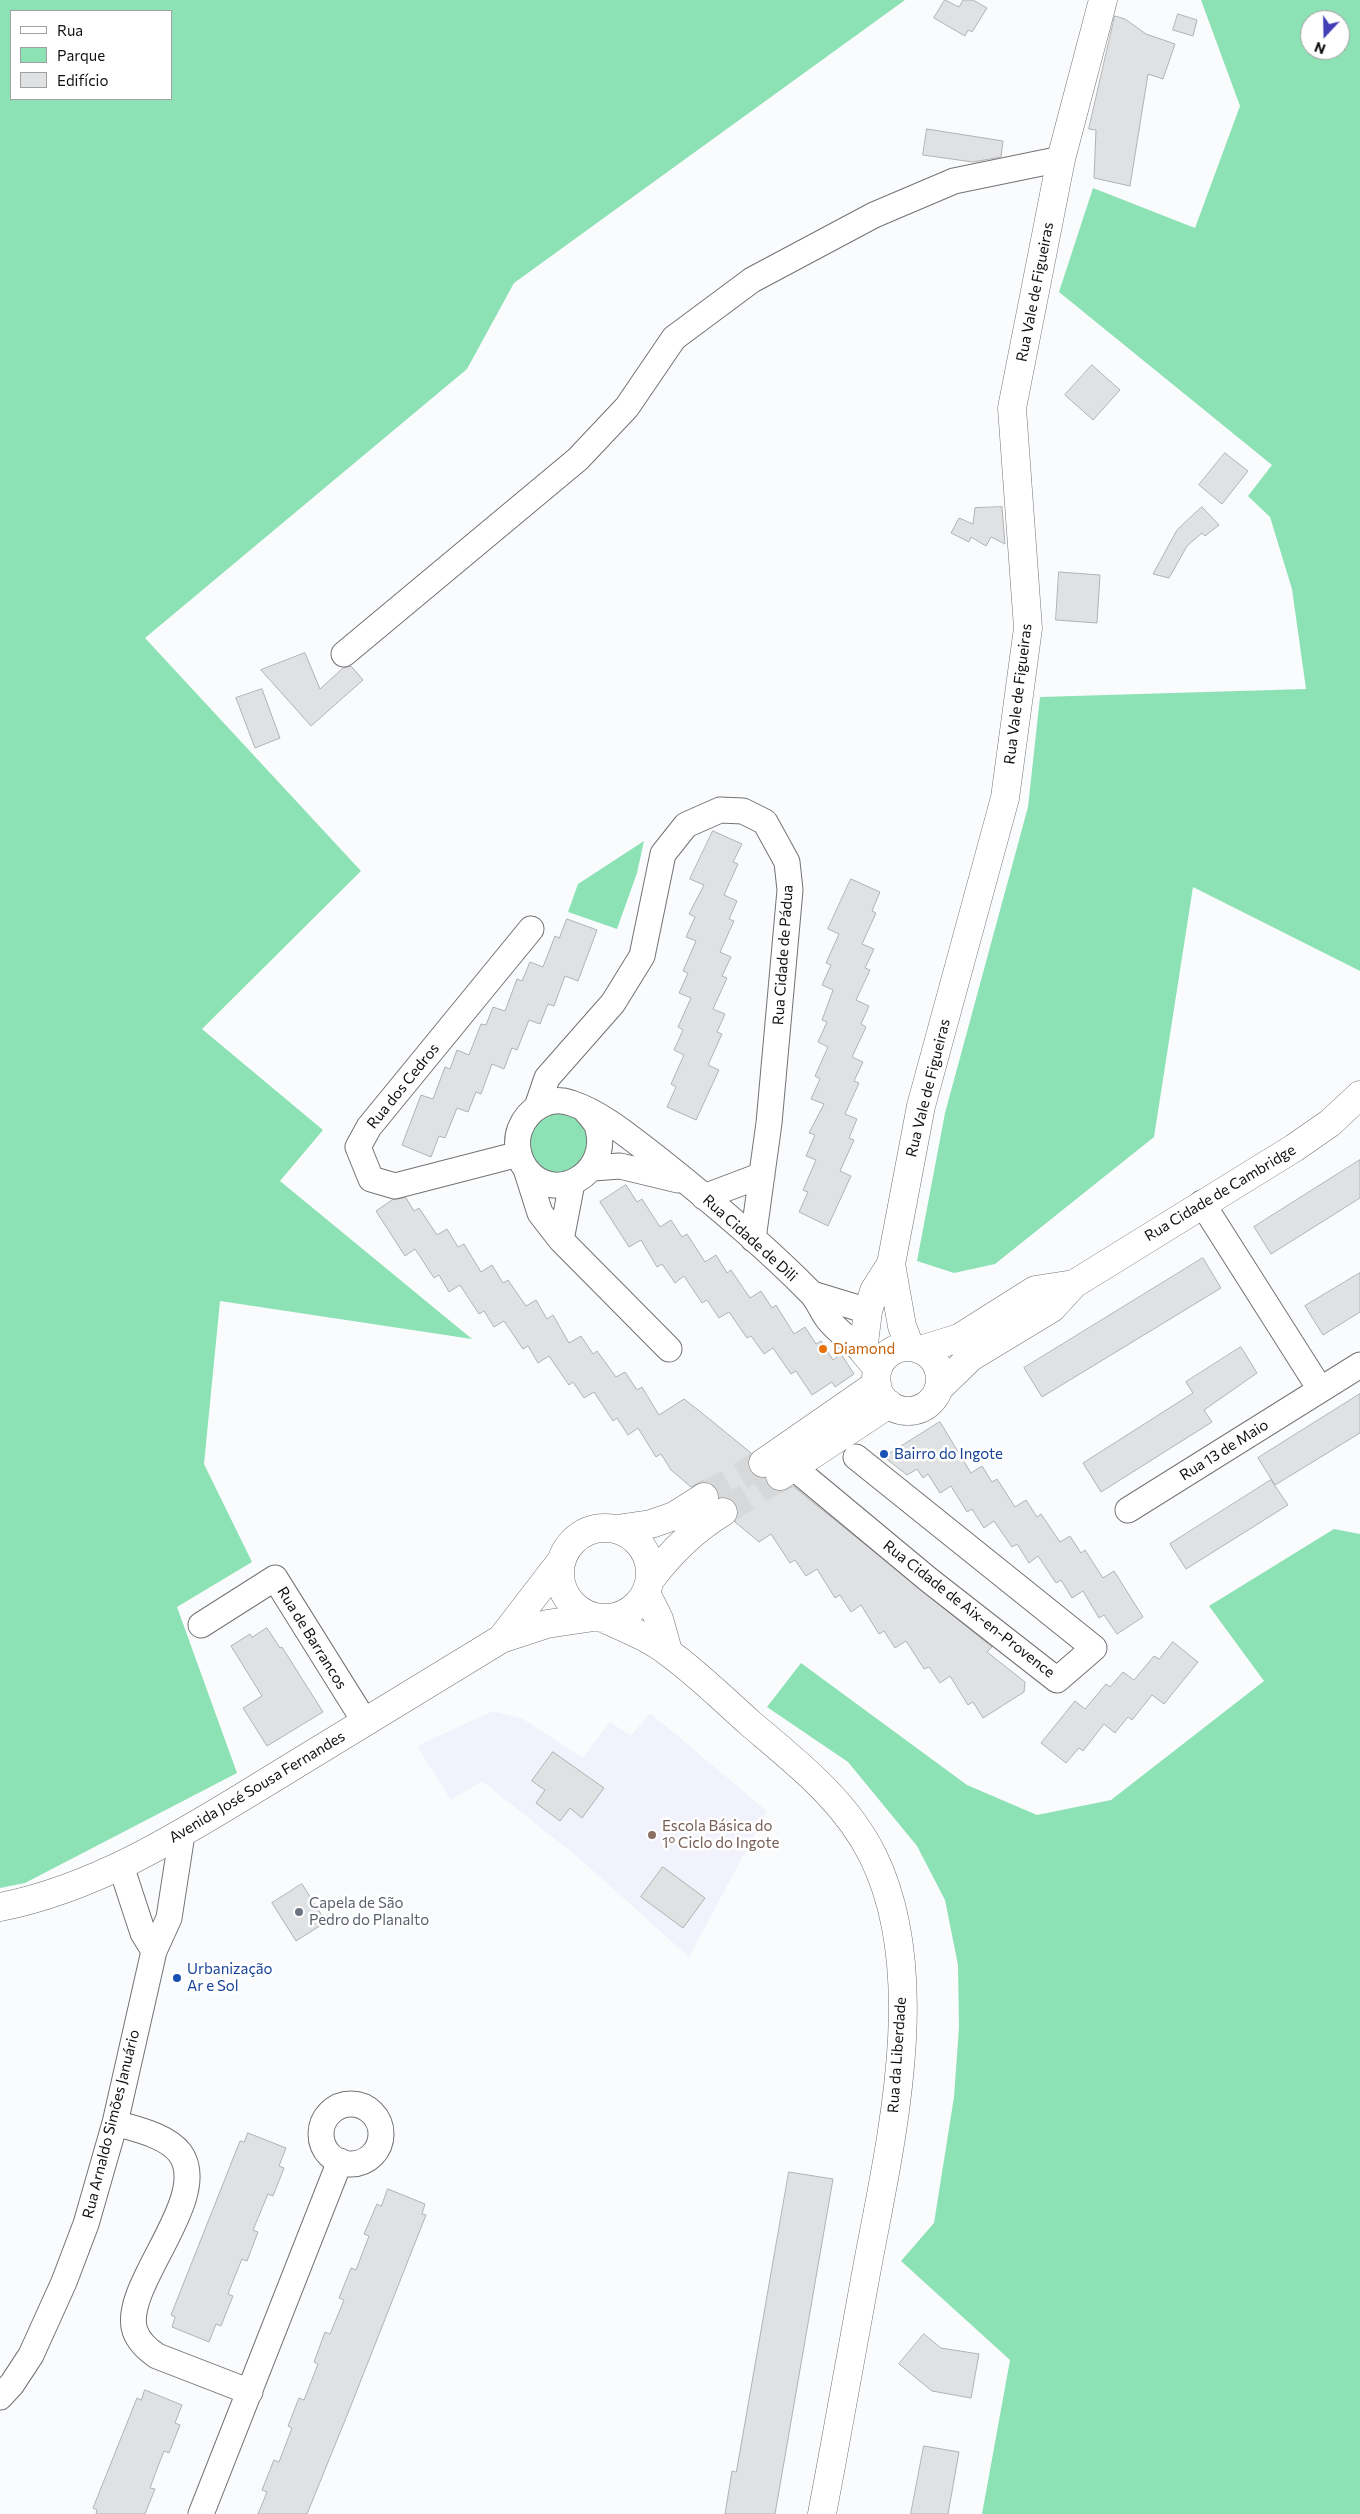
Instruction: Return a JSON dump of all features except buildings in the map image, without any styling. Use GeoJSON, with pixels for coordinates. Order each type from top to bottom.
{"type":"FeatureCollection","features":[{"type":"Feature","properties":{"kind":"street","name":"Rua Vale de Figueiras"},"geometry":{"type":"LineString","coordinates":[[915,1348],[902,1326],[891,1264],[921,1106],[1005,798],[1028,628],[1012,408],[1061,159],[1103,0]]}},
{"type":"Feature","properties":{"kind":"street"},"geometry":{"type":"LineString","coordinates":[[344,654],[578,459],[627,407],[674,338],[752,280],[874,215],[954,181],[1061,159]]}},
{"type":"Feature","properties":{"kind":"street","name":"Rua Cidade de Pádua"},"geometry":{"type":"LineString","coordinates":[[537,1107],[547,1078],[613,1003],[642,956],[663,854],[686,825],[720,810],[743,811],[765,822],[787,862],[790,890],[769,1123],[753,1239]]}},
{"type":"Feature","properties":{"kind":"street","name":"Rua dos Cedros"},"geometry":{"type":"LineString","coordinates":[[522,1162],[395,1186],[371,1179],[358,1148],[369,1127],[531,929]]}},
{"type":"Feature","properties":{"kind":"street","name":"Rua Cidade de Cambridge"},"geometry":{"type":"LineString","coordinates":[[877,1377],[898,1409],[916,1410],[933,1398],[938,1388],[971,1357],[1052,1308],[1074,1284],[1202,1203],[1294,1148],[1330,1123],[1360,1095]]}},
{"type":"Feature","properties":{"kind":"street"},"geometry":{"type":"LineString","coordinates":[[522,1162],[539,1180],[555,1185],[572,1183],[584,1177],[593,1168],[601,1149],[598,1128],[586,1111],[571,1102],[553,1101],[537,1107],[524,1119],[517,1136],[522,1162],[540,1213],[561,1240],[669,1349]]}},
{"type":"Feature","properties":{"kind":"street","name":"Rua Cidade de Dili"},"geometry":{"type":"LineString","coordinates":[[586,1111],[622,1131],[753,1239],[812,1294],[827,1318],[877,1377]]}},
{"type":"Feature","properties":{"kind":"street","name":"Rua Cidade de Dili"},"geometry":{"type":"LineString","coordinates":[[593,1168],[620,1166],[695,1190]]}},
{"type":"Feature","properties":{"kind":"street"},"geometry":{"type":"LineString","coordinates":[[695,1190],[762,1176]]}},
{"type":"Feature","properties":{"kind":"street"},"geometry":{"type":"LineString","coordinates":[[561,1240],[572,1183]]}},
{"type":"Feature","properties":{"kind":"street"},"geometry":{"type":"LineString","coordinates":[[1202,1203],[1320,1389]]}},
{"type":"Feature","properties":{"kind":"street","name":"Rua Vale de Figueiras"},"geometry":{"type":"LineString","coordinates":[[877,1377],[868,1311],[874,1291],[891,1264]]}},
{"type":"Feature","properties":{"kind":"street","name":"Rua Cidade de Cambridge"},"geometry":{"type":"LineString","coordinates":[[779,1469],[877,1377],[890,1353],[959,1338],[1035,1290],[1074,1284]]}},
{"type":"Feature","properties":{"kind":"street","name":"Rua Cidade de Dili"},"geometry":{"type":"LineString","coordinates":[[812,1294],[868,1311]]}},
{"type":"Feature","properties":{"kind":"street"},"geometry":{"type":"LineString","coordinates":[[915,1348],[928,1354],[939,1370],[938,1388]]}},
{"type":"Feature","properties":{"kind":"street","name":"Rua 13 de Maio"},"geometry":{"type":"LineString","coordinates":[[1128,1510],[1360,1365]]}},
{"type":"Feature","properties":{"kind":"street","name":"Rua Cidade de Aix-en-Provence"},"geometry":{"type":"LineString","coordinates":[[779,1469],[929,1580],[1057,1680],[1094,1648],[856,1457]]}},
{"type":"Feature","properties":{"kind":"street"},"geometry":{"type":"LineString","coordinates":[[713,1505],[709,1520],[669,1554],[629,1612],[600,1618],[580,1612],[570,1602],[562,1589],[559,1575],[561,1561],[572,1543],[589,1530],[603,1527],[617,1529],[651,1524],[713,1505]]}},
{"type":"Feature","properties":{"kind":"street"},"geometry":{"type":"LineString","coordinates":[[617,1529],[636,1540],[644,1548],[651,1569],[648,1586],[668,1651]]}},
{"type":"Feature","properties":{"kind":"street","name":"Avenida José Sousa Fernandes"},"geometry":{"type":"LineString","coordinates":[[501,1639],[561,1561]]}},
{"type":"Feature","properties":{"kind":"street","name":"Rua de Barrancos"},"geometry":{"type":"LineString","coordinates":[[200,1625],[275,1578],[365,1722]]}},
{"type":"Feature","properties":{"kind":"street","name":"Avenida José Sousa Fernandes"},"geometry":{"type":"LineString","coordinates":[[0,1907],[26,1902],[120,1866],[182,1834],[501,1639],[547,1624],[600,1618]]}},
{"type":"Feature","properties":{"kind":"street","name":"Rua da Liberdade"},"geometry":{"type":"LineString","coordinates":[[600,1618],[639,1634],[668,1651],[818,1782],[850,1819],[873,1857],[888,1897],[901,1962],[903,2017],[898,2082],[879,2205],[822,2514]]}},
{"type":"Feature","properties":{"kind":"street","name":"Rua Arnaldo Simões Januário"},"geometry":{"type":"LineString","coordinates":[[0,2397],[12,2384],[31,2355],[64,2282],[86,2224],[115,2123],[154,1951],[169,1918],[182,1834]]}},
{"type":"Feature","properties":{"kind":"street"},"geometry":{"type":"LineString","coordinates":[[120,1866],[143,1933],[154,1951]]}},
{"type":"Feature","properties":{"kind":"street"},"geometry":{"type":"LineString","coordinates":[[115,2123],[150,2134],[166,2143],[179,2153],[186,2167],[186,2187],[182,2204],[139,2297],[134,2314],[134,2331],[144,2347],[157,2356],[250,2392]]}},
{"type":"Feature","properties":{"kind":"street"},"geometry":{"type":"LineString","coordinates":[[201,2514],[340,2161]]}},
{"type":"Feature","properties":{"kind":"shaded area","name":"Escola Básica do 1º Ciclo do Ingote"},"geometry":{"type":"Polygon","coordinates":[[[493,1711],[523,1719],[583,1758],[610,1722],[631,1736],[650,1713],[767,1811],[689,1957],[580,1859],[482,1781],[451,1800],[417,1746],[493,1711]]]}},
{"type":"Feature","properties":{"kind":"green space"},"geometry":{"type":"Polygon","coordinates":[[[0,0],[905,0],[514,283],[467,369],[145,638],[361,871],[202,1029],[323,1130],[280,1181],[472,1339],[220,1301],[204,1464],[252,1562],[177,1607],[237,1773],[25,1883],[0,1888],[0,0]]]}},
{"type":"Feature","properties":{"kind":"green space"},"geometry":{"type":"Polygon","coordinates":[[[1201,0],[1360,0],[1360,971],[1193,887],[1154,1137],[995,1264],[954,1273],[917,1261],[945,1113],[1028,807],[1040,697],[1306,689],[1292,589],[1270,517],[1248,496],[1272,465],[1059,292],[1093,188],[1195,228],[1240,106],[1201,0]]]}},
{"type":"Feature","properties":{"kind":"green space"},"geometry":{"type":"Polygon","coordinates":[[[644,841],[637,873],[617,929],[568,912],[578,884],[644,841]]]}},
{"type":"Feature","properties":{"kind":"green space"},"geometry":{"type":"Polygon","coordinates":[[[556,1112],[576,1118],[588,1133],[585,1163],[560,1177],[534,1166],[526,1137],[537,1120],[556,1112]]]}},
{"type":"Feature","properties":{"kind":"green space"},"geometry":{"type":"Polygon","coordinates":[[[1334,1529],[1360,1534],[1360,2514],[982,2514],[1010,2360],[901,2261],[934,2223],[954,2097],[959,2027],[958,1965],[945,1900],[917,1846],[848,1762],[767,1707],[801,1663],[967,1785],[1037,1815],[1111,1800],[1264,1681],[1209,1606],[1334,1529]]]}},
{"type":"Feature","properties":{"kind":"tunnel"},"geometry":{"type":"LineString","coordinates":[[704,1497],[763,1463]]}},
{"type":"Feature","properties":{"kind":"tunnel"},"geometry":{"type":"LineString","coordinates":[[723,1512],[780,1476]]}},
{"type":"Feature","properties":{"kind":"place","name":"Diamond"},"geometry":{"type":"Point","coordinates":[823,1349]}},
{"type":"Feature","properties":{"kind":"place","name":"Bairro do Ingote"},"geometry":{"type":"Point","coordinates":[884,1454]}},
{"type":"Feature","properties":{"kind":"place","name":"Escola Básica do 1º Ciclo do Ingote"},"geometry":{"type":"Point","coordinates":[652,1835]}},
{"type":"Feature","properties":{"kind":"place","name":"Capela de São Pedro do Planalto"},"geometry":{"type":"Point","coordinates":[299,1912]}},
{"type":"Feature","properties":{"kind":"place","name":"Urbanização Ar e Sol"},"geometry":{"type":"Point","coordinates":[177,1978]}}]}
